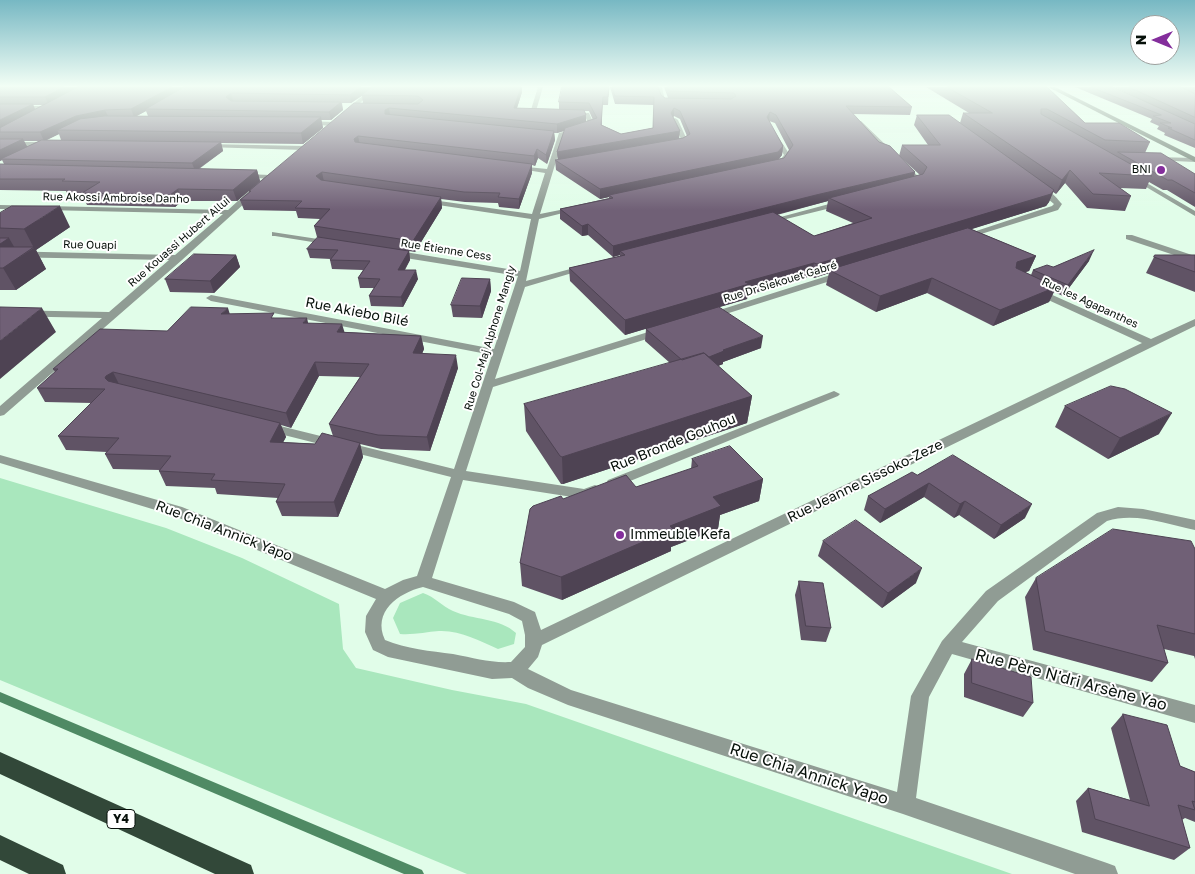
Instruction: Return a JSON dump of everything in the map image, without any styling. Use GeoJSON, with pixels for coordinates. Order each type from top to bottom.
{"type":"FeatureCollection","features":[{"type":"Feature","properties":{"kind":"highway","name":"Y4"},"geometry":{"type":"LineString","coordinates":[[0,764],[242,874]]}},
{"type":"Feature","properties":{"kind":"highway"},"geometry":{"type":"LineString","coordinates":[[0,847],[54,874]]}},
{"type":"Feature","properties":{"kind":"main road"},"geometry":{"type":"LineString","coordinates":[[1131,128],[1195,160]]}},
{"type":"Feature","properties":{"kind":"street"},"geometry":{"type":"LineString","coordinates":[[291,159],[328,128]]}},
{"type":"Feature","properties":{"kind":"street","name":"Rue Col-Maj Alphone Mangly"},"geometry":{"type":"LineString","coordinates":[[423,581],[460,475],[489,385],[497,353],[522,280],[535,217],[553,168],[555,137],[585,128]]}},
{"type":"Feature","properties":{"kind":"street"},"geometry":{"type":"LineString","coordinates":[[666,146],[685,142],[679,128]]}},
{"type":"Feature","properties":{"kind":"street"},"geometry":{"type":"LineString","coordinates":[[771,166],[780,164],[787,155],[772,128]]}},
{"type":"Feature","properties":{"kind":"street"},"geometry":{"type":"LineString","coordinates":[[866,128],[919,180],[916,184],[897,189]]}},
{"type":"Feature","properties":{"kind":"street"},"geometry":{"type":"LineString","coordinates":[[31,151],[56,142]]}},
{"type":"Feature","properties":{"kind":"street"},"geometry":{"type":"LineString","coordinates":[[195,146],[311,142]]}},
{"type":"Feature","properties":{"kind":"street"},"geometry":{"type":"LineString","coordinates":[[0,144],[47,144]]}},
{"type":"Feature","properties":{"kind":"street"},"geometry":{"type":"LineString","coordinates":[[1147,159],[1195,160]]}},
{"type":"Feature","properties":{"kind":"street"},"geometry":{"type":"LineString","coordinates":[[509,167],[553,168]]}},
{"type":"Feature","properties":{"kind":"street"},"geometry":{"type":"LineString","coordinates":[[1123,172],[1195,214]]}},
{"type":"Feature","properties":{"kind":"street","name":"Rue Kouassi Hubert Allui"},"geometry":{"type":"LineString","coordinates":[[0,412],[274,174],[232,176]]}},
{"type":"Feature","properties":{"kind":"street"},"geometry":{"type":"LineString","coordinates":[[950,241],[1055,208],[1058,204],[1053,198],[1031,182]]}},
{"type":"Feature","properties":{"kind":"street"},"geometry":{"type":"LineString","coordinates":[[420,200],[535,217],[582,207]]}},
{"type":"Feature","properties":{"kind":"street"},"geometry":{"type":"LineString","coordinates":[[762,223],[849,201]]}},
{"type":"Feature","properties":{"kind":"street","name":"Rue Akossi Ambroise Danho"},"geometry":{"type":"LineString","coordinates":[[0,207],[231,212]]}},
{"type":"Feature","properties":{"kind":"street"},"geometry":{"type":"LineString","coordinates":[[276,234],[342,245]]}},
{"type":"Feature","properties":{"kind":"street"},"geometry":{"type":"LineString","coordinates":[[1130,237],[1195,259]]}},
{"type":"Feature","properties":{"kind":"street","name":"Rue Étienne Cess"},"geometry":{"type":"LineString","coordinates":[[380,251],[522,280]]}},
{"type":"Feature","properties":{"kind":"street","name":"Rue Ouapi"},"geometry":{"type":"LineString","coordinates":[[0,254],[179,258]]}},
{"type":"Feature","properties":{"kind":"street"},"geometry":{"type":"LineString","coordinates":[[522,280],[598,265]]}},
{"type":"Feature","properties":{"kind":"street","name":"Rue Dr Siekouet Gabré"},"geometry":{"type":"LineString","coordinates":[[703,318],[855,270]]}},
{"type":"Feature","properties":{"kind":"street","name":"Rue les Agapanthes"},"geometry":{"type":"LineString","coordinates":[[1024,285],[1150,343]]}},
{"type":"Feature","properties":{"kind":"street","name":"Rue Akiebo Bilé"},"geometry":{"type":"LineString","coordinates":[[211,298],[497,353]]}},
{"type":"Feature","properties":{"kind":"street"},"geometry":{"type":"LineString","coordinates":[[0,313],[112,315]]}},
{"type":"Feature","properties":{"kind":"street","name":"Rue Jeanne Sissoko-Zeze"},"geometry":{"type":"LineString","coordinates":[[536,640],[1195,322]]}},
{"type":"Feature","properties":{"kind":"street"},"geometry":{"type":"LineString","coordinates":[[489,385],[674,327]]}},
{"type":"Feature","properties":{"kind":"street","name":"Rue Bronde Gouhou"},"geometry":{"type":"LineString","coordinates":[[252,424],[460,475],[585,494],[834,394]]}},
{"type":"Feature","properties":{"kind":"street","name":"Rue Chia Annick Yapo"},"geometry":{"type":"LineString","coordinates":[[0,459],[177,511],[386,596]]}},
{"type":"Feature","properties":{"kind":"street"},"geometry":{"type":"LineString","coordinates":[[903,804],[907,794],[920,696],[948,646],[992,596],[1102,517],[1118,512],[1143,514],[1195,525]]}},
{"type":"Feature","properties":{"kind":"street"},"geometry":{"type":"LineString","coordinates":[[423,581],[514,609],[529,618],[536,640],[533,650],[515,670],[492,672],[459,663],[394,652],[379,645],[373,632],[374,616],[386,596],[409,584],[423,581]]}},
{"type":"Feature","properties":{"kind":"street","name":"Rue Père N'dri Arsène Yao"},"geometry":{"type":"LineString","coordinates":[[948,646],[1195,714]]}},
{"type":"Feature","properties":{"kind":"street","name":"Rue Chia Annick Yapo"},"geometry":{"type":"LineString","coordinates":[[515,670],[534,682],[568,697],[903,804],[1107,874]]}},
{"type":"Feature","properties":{"kind":"green space"},"geometry":{"type":"Polygon","coordinates":[[[0,478],[166,528],[242,558],[339,604],[343,649],[356,668],[452,690],[526,704],[1012,874],[467,874],[0,680],[0,478]]]}},
{"type":"Feature","properties":{"kind":"green space"},"geometry":{"type":"Polygon","coordinates":[[[423,593],[453,611],[502,624],[510,628],[516,633],[514,644],[498,649],[470,637],[447,631],[400,634],[393,618],[400,603],[423,593]]]}},
{"type":"Feature","properties":{"kind":"building"},"geometry":{"type":"Polygon","coordinates":[[[0,128],[49,128],[40,132],[0,132],[0,128]]]}},
{"type":"Feature","properties":{"kind":"building"},"geometry":{"type":"Polygon","coordinates":[[[62,128],[308,128],[301,133],[57,130],[62,128]]]}},
{"type":"Feature","properties":{"kind":"building"},"geometry":{"type":"Polygon","coordinates":[[[324,128],[522,128],[554,131],[546,155],[537,149],[534,156],[358,136],[354,139],[355,142],[532,164],[519,199],[498,197],[500,193],[464,192],[322,172],[316,176],[321,180],[441,197],[413,241],[314,226],[330,209],[295,208],[302,201],[240,200],[251,191],[249,191],[324,128]]]}},
{"type":"Feature","properties":{"kind":"building"},"geometry":{"type":"Polygon","coordinates":[[[565,128],[607,128],[621,134],[653,128],[678,128],[680,131],[557,152],[565,128]]]}},
{"type":"Feature","properties":{"kind":"building"},"geometry":{"type":"Polygon","coordinates":[[[687,128],[773,128],[783,146],[778,152],[600,189],[555,160],[683,138],[690,134],[687,128]]]}},
{"type":"Feature","properties":{"kind":"building"},"geometry":{"type":"Polygon","coordinates":[[[783,128],[866,128],[879,142],[890,146],[915,172],[613,246],[588,224],[582,226],[560,209],[613,198],[609,195],[784,158],[793,145],[783,128]]]}},
{"type":"Feature","properties":{"kind":"building"},"geometry":{"type":"Polygon","coordinates":[[[927,128],[967,128],[1054,190],[1051,194],[817,264],[814,263],[745,282],[749,284],[625,320],[569,268],[625,255],[620,251],[773,212],[814,236],[872,218],[829,198],[923,174],[927,167],[902,145],[940,145],[927,128]]]}},
{"type":"Feature","properties":{"kind":"building"},"geometry":{"type":"Polygon","coordinates":[[[985,128],[1066,128],[1152,176],[1099,173],[1131,196],[1093,194],[1070,170],[1062,180],[985,128]]]}},
{"type":"Feature","properties":{"kind":"building"},"geometry":{"type":"Polygon","coordinates":[[[1082,128],[1127,128],[1150,142],[1105,140],[1082,128]]]}},
{"type":"Feature","properties":{"kind":"building"},"geometry":{"type":"Polygon","coordinates":[[[1168,128],[1195,128],[1195,140],[1168,128]]]}},
{"type":"Feature","properties":{"kind":"building"},"geometry":{"type":"Polygon","coordinates":[[[0,139],[23,139],[0,150],[0,139]]]}},
{"type":"Feature","properties":{"kind":"building"},"geometry":{"type":"Polygon","coordinates":[[[42,140],[221,142],[192,163],[1,159],[42,140]]]}},
{"type":"Feature","properties":{"kind":"building"},"geometry":{"type":"Polygon","coordinates":[[[1118,152],[1161,153],[1195,174],[1195,193],[1172,180],[1168,180],[1118,152]]]}},
{"type":"Feature","properties":{"kind":"building"},"geometry":{"type":"Polygon","coordinates":[[[0,164],[257,170],[233,190],[178,189],[170,195],[82,193],[100,182],[62,181],[65,179],[0,179],[0,164]]]}},
{"type":"Feature","properties":{"kind":"building"},"geometry":{"type":"Polygon","coordinates":[[[12,206],[60,206],[24,229],[0,228],[0,213],[12,206]]]}},
{"type":"Feature","properties":{"kind":"building"},"geometry":{"type":"Polygon","coordinates":[[[968,228],[1036,256],[1017,262],[1016,268],[1056,287],[1000,310],[932,278],[880,296],[829,270],[968,228]]]}},
{"type":"Feature","properties":{"kind":"building"},"geometry":{"type":"Polygon","coordinates":[[[318,237],[409,251],[398,270],[416,270],[401,297],[369,296],[380,279],[358,278],[370,261],[330,260],[338,250],[307,249],[318,237]]]}},
{"type":"Feature","properties":{"kind":"building"},"geometry":{"type":"Polygon","coordinates":[[[0,238],[9,238],[0,244],[0,238]]]}},
{"type":"Feature","properties":{"kind":"building"},"geometry":{"type":"Polygon","coordinates":[[[0,247],[34,247],[3,268],[0,268],[0,247]]]}},
{"type":"Feature","properties":{"kind":"building"},"geometry":{"type":"Polygon","coordinates":[[[1094,250],[1068,285],[1033,270],[1047,265],[1053,267],[1094,250]]]}},
{"type":"Feature","properties":{"kind":"building"},"geometry":{"type":"Polygon","coordinates":[[[194,254],[236,255],[210,281],[165,279],[194,254]]]}},
{"type":"Feature","properties":{"kind":"building"},"geometry":{"type":"Polygon","coordinates":[[[1155,255],[1195,255],[1195,272],[1154,257],[1155,255]]]}},
{"type":"Feature","properties":{"kind":"building"},"geometry":{"type":"Polygon","coordinates":[[[462,278],[490,279],[480,306],[451,305],[462,278]]]}},
{"type":"Feature","properties":{"kind":"building"},"geometry":{"type":"Polygon","coordinates":[[[0,307],[42,308],[0,341],[0,307]]]}},
{"type":"Feature","properties":{"kind":"building"},"geometry":{"type":"Polygon","coordinates":[[[191,307],[228,308],[221,314],[274,313],[271,318],[307,318],[303,323],[342,324],[337,332],[421,336],[413,353],[456,355],[427,437],[378,435],[329,424],[369,364],[315,362],[286,413],[113,372],[105,378],[108,381],[280,423],[270,442],[315,444],[322,433],[360,443],[334,502],[276,502],[285,484],[211,480],[215,474],[159,471],[171,456],[105,454],[119,438],[58,436],[105,389],[37,388],[58,369],[53,369],[100,329],[167,331],[191,307]]]}},
{"type":"Feature","properties":{"kind":"building"},"geometry":{"type":"Polygon","coordinates":[[[719,307],[763,336],[709,357],[704,353],[682,360],[646,329],[719,307]]]}},
{"type":"Feature","properties":{"kind":"building"},"geometry":{"type":"Polygon","coordinates":[[[704,353],[752,396],[562,457],[524,404],[704,353]]]}},
{"type":"Feature","properties":{"kind":"building"},"geometry":{"type":"Polygon","coordinates":[[[1111,386],[1125,389],[1172,413],[1120,438],[1065,406],[1111,386]]]}},
{"type":"Feature","properties":{"kind":"building"},"geometry":{"type":"Polygon","coordinates":[[[730,446],[763,479],[713,497],[721,506],[670,526],[673,529],[561,577],[520,563],[530,509],[533,506],[561,496],[563,499],[626,475],[636,487],[698,466],[692,459],[730,446]]]}},
{"type":"Feature","properties":{"kind":"building"},"geometry":{"type":"Polygon","coordinates":[[[953,455],[1032,504],[1001,525],[965,501],[960,504],[929,483],[885,509],[868,496],[912,472],[917,475],[953,455]]]}},
{"type":"Feature","properties":{"kind":"building"},"geometry":{"type":"Polygon","coordinates":[[[856,520],[922,568],[888,593],[823,541],[856,520]]]}},
{"type":"Feature","properties":{"kind":"building"},"geometry":{"type":"Polygon","coordinates":[[[1113,529],[1191,541],[1195,549],[1195,634],[1157,625],[1168,663],[1045,631],[1036,578],[1113,529]]]}},
{"type":"Feature","properties":{"kind":"building"},"geometry":{"type":"Polygon","coordinates":[[[799,581],[823,583],[831,628],[806,626],[799,581]]]}},
{"type":"Feature","properties":{"kind":"building"},"geometry":{"type":"Polygon","coordinates":[[[972,659],[1031,677],[1033,703],[972,683],[972,659]]]}},
{"type":"Feature","properties":{"kind":"building"},"geometry":{"type":"Polygon","coordinates":[[[1123,714],[1167,725],[1180,766],[1195,772],[1195,802],[1192,801],[1195,810],[1178,805],[1190,848],[1095,819],[1088,788],[1149,806],[1123,714]]]}},
{"type":"Feature","properties":{"kind":"waterway"},"geometry":{"type":"LineString","coordinates":[[0,697],[418,874]]}},
{"type":"Feature","properties":{"kind":"place","name":"BNI"},"geometry":{"type":"Point","coordinates":[1161,170]}},
{"type":"Feature","properties":{"kind":"place","name":"Immeuble Kefa"},"geometry":{"type":"Point","coordinates":[620,535]}}]}
